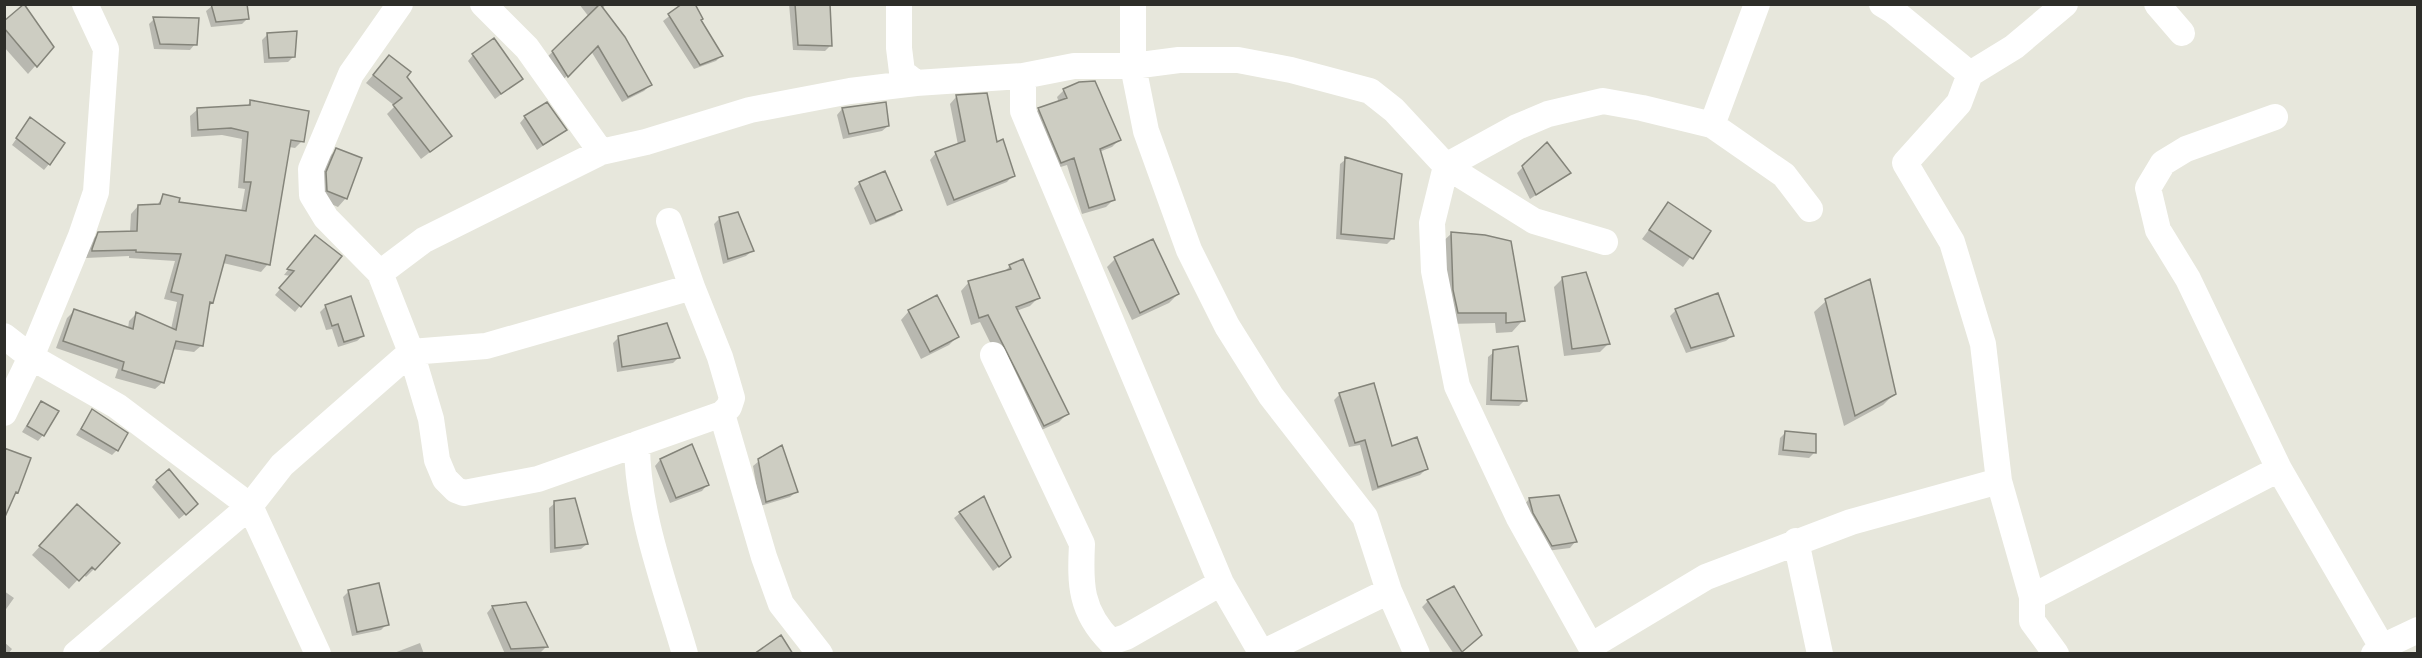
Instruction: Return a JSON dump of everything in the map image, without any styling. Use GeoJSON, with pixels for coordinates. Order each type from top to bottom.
{"type":"FeatureCollection","features":[{"type":"Feature","properties":{"kind":"street"},"geometry":{"type":"LineString","coordinates":[[4,413],[31,357],[81,236],[96,192],[106,49],[85,4]]}},
{"type":"Feature","properties":{"kind":"street"},"geometry":{"type":"LineString","coordinates":[[400,4],[351,74],[311,169],[312,195],[326,218],[380,273],[411,352],[431,419],[437,460],[445,479],[456,490],[464,493],[538,479],[722,414],[729,407],[732,398],[720,357],[669,221]]}},
{"type":"Feature","properties":{"kind":"street"},"geometry":{"type":"LineString","coordinates":[[483,4],[527,48],[601,152]]}},
{"type":"Feature","properties":{"kind":"street"},"geometry":{"type":"LineString","coordinates":[[899,4],[899,48],[902,72],[916,83]]}},
{"type":"Feature","properties":{"kind":"street"},"geometry":{"type":"LineString","coordinates":[[1133,4],[1132,66],[1146,130],[1189,250],[1227,326],[1271,396],[1365,517],[1389,591],[1417,654]]}},
{"type":"Feature","properties":{"kind":"street"},"geometry":{"type":"LineString","coordinates":[[1712,125],[1758,4]]}},
{"type":"Feature","properties":{"kind":"street"},"geometry":{"type":"LineString","coordinates":[[1882,4],[1970,74]]}},
{"type":"Feature","properties":{"kind":"street"},"geometry":{"type":"LineString","coordinates":[[2056,654],[2032,621],[2032,597],[1999,481],[1983,344],[1952,242],[1905,163],[1959,103],[1970,74],[2014,47],[2065,4]]}},
{"type":"Feature","properties":{"kind":"street"},"geometry":{"type":"LineString","coordinates":[[2157,4],[2182,33]]}},
{"type":"Feature","properties":{"kind":"street"},"geometry":{"type":"LineString","coordinates":[[380,273],[424,240],[601,152],[646,142],[750,110],[850,91],[916,83],[1023,76],[1074,66],[1132,66],[1179,60],[1238,60],[1291,70],[1370,91],[1394,110],[1446,166],[1534,220],[1605,242]]}},
{"type":"Feature","properties":{"kind":"street"},"geometry":{"type":"LineString","coordinates":[[1023,76],[1023,111],[1221,583],[1262,653],[1389,591]]}},
{"type":"Feature","properties":{"kind":"street"},"geometry":{"type":"LineString","coordinates":[[1810,209],[1784,175],[1712,125],[1603,101],[1548,114],[1516,127],[1446,166],[1432,223],[1434,271],[1457,386],[1519,518],[1593,650],[1706,577],[1851,522],[1999,481]]}},
{"type":"Feature","properties":{"kind":"street"},"geometry":{"type":"LineString","coordinates":[[2275,117],[2186,149],[2163,163],[2148,188],[2158,230],[2188,279],[2279,469],[2378,650],[2418,630]]}},
{"type":"Feature","properties":{"kind":"street"},"geometry":{"type":"LineString","coordinates":[[76,654],[250,506],[282,465],[411,352],[486,346],[692,287]]}},
{"type":"Feature","properties":{"kind":"street"},"geometry":{"type":"LineString","coordinates":[[4,336],[31,357],[117,406],[250,506],[318,654]]}},
{"type":"Feature","properties":{"kind":"street"},"geometry":{"type":"LineString","coordinates":[[993,355],[1083,544],[1082,596],[1103,633],[1111,642],[1126,637],[1221,583]]}},
{"type":"Feature","properties":{"kind":"street"},"geometry":{"type":"LineString","coordinates":[[722,414],[764,557],[781,604],[820,654]]}},
{"type":"Feature","properties":{"kind":"street"},"geometry":{"type":"LineString","coordinates":[[637,444],[637,470],[651,532],[685,654]]}},
{"type":"Feature","properties":{"kind":"street"},"geometry":{"type":"LineString","coordinates":[[2032,597],[2279,469]]}},
{"type":"Feature","properties":{"kind":"street"},"geometry":{"type":"LineString","coordinates":[[1796,541],[1820,654]]}},
{"type":"Feature","properties":{"kind":"building"},"geometry":{"type":"Polygon","coordinates":[[[24,4],[54,47],[37,67],[4,28],[4,21],[24,4]]]}},
{"type":"Feature","properties":{"kind":"building"},"geometry":{"type":"Polygon","coordinates":[[[211,4],[247,4],[249,19],[216,22],[211,4]]]}},
{"type":"Feature","properties":{"kind":"building"},"geometry":{"type":"Polygon","coordinates":[[[600,4],[625,37],[652,85],[628,97],[598,46],[568,77],[552,51],[600,4]]]}},
{"type":"Feature","properties":{"kind":"building"},"geometry":{"type":"Polygon","coordinates":[[[682,4],[695,4],[703,19],[701,20],[723,56],[700,65],[668,14],[682,4]]]}},
{"type":"Feature","properties":{"kind":"building"},"geometry":{"type":"Polygon","coordinates":[[[795,4],[830,4],[832,46],[798,45],[795,4]]]}},
{"type":"Feature","properties":{"kind":"building"},"geometry":{"type":"Polygon","coordinates":[[[153,17],[199,18],[197,45],[160,44],[153,17]]]}},
{"type":"Feature","properties":{"kind":"building"},"geometry":{"type":"Polygon","coordinates":[[[297,31],[295,57],[269,58],[267,33],[297,31]]]}},
{"type":"Feature","properties":{"kind":"building"},"geometry":{"type":"Polygon","coordinates":[[[494,38],[523,79],[501,94],[472,54],[494,38]]]}},
{"type":"Feature","properties":{"kind":"building"},"geometry":{"type":"Polygon","coordinates":[[[389,55],[411,72],[407,77],[452,136],[430,152],[393,105],[402,98],[373,75],[389,55]]]}},
{"type":"Feature","properties":{"kind":"building"},"geometry":{"type":"Polygon","coordinates":[[[1095,81],[1121,140],[1100,149],[1115,200],[1089,208],[1074,158],[1061,163],[1038,108],[1067,98],[1063,89],[1079,82],[1095,81]]]}},
{"type":"Feature","properties":{"kind":"building"},"geometry":{"type":"Polygon","coordinates":[[[987,93],[997,142],[1003,139],[1015,176],[954,200],[935,152],[965,141],[956,95],[987,93]]]}},
{"type":"Feature","properties":{"kind":"building"},"geometry":{"type":"Polygon","coordinates":[[[250,100],[309,111],[304,142],[291,140],[270,265],[226,255],[213,303],[210,302],[203,346],[176,341],[164,383],[122,370],[124,362],[63,341],[74,309],[133,329],[136,312],[176,330],[183,295],[171,292],[181,254],[136,252],[136,250],[92,251],[92,249],[98,232],[137,231],[138,205],[160,204],[163,194],[180,198],[179,202],[246,211],[251,182],[244,182],[248,132],[231,128],[198,130],[197,108],[250,105],[250,100]]]}},
{"type":"Feature","properties":{"kind":"building"},"geometry":{"type":"Polygon","coordinates":[[[547,102],[567,130],[543,145],[524,116],[547,102]]]}},
{"type":"Feature","properties":{"kind":"building"},"geometry":{"type":"Polygon","coordinates":[[[886,102],[889,126],[849,134],[842,108],[886,102]]]}},
{"type":"Feature","properties":{"kind":"building"},"geometry":{"type":"Polygon","coordinates":[[[30,117],[65,143],[50,165],[16,138],[30,117]]]}},
{"type":"Feature","properties":{"kind":"building"},"geometry":{"type":"Polygon","coordinates":[[[1547,142],[1571,173],[1536,195],[1522,166],[1547,142]]]}},
{"type":"Feature","properties":{"kind":"building"},"geometry":{"type":"Polygon","coordinates":[[[336,148],[362,158],[347,199],[327,191],[326,172],[336,148]]]}},
{"type":"Feature","properties":{"kind":"building"},"geometry":{"type":"Polygon","coordinates":[[[1345,157],[1402,174],[1394,239],[1341,234],[1345,157]]]}},
{"type":"Feature","properties":{"kind":"building"},"geometry":{"type":"Polygon","coordinates":[[[885,171],[902,210],[876,221],[859,182],[885,171]]]}},
{"type":"Feature","properties":{"kind":"building"},"geometry":{"type":"Polygon","coordinates":[[[1668,202],[1711,231],[1693,259],[1649,230],[1668,202]]]}},
{"type":"Feature","properties":{"kind":"building"},"geometry":{"type":"Polygon","coordinates":[[[738,212],[754,251],[728,259],[719,217],[738,212]]]}},
{"type":"Feature","properties":{"kind":"building"},"geometry":{"type":"Polygon","coordinates":[[[1451,232],[1485,235],[1511,241],[1525,321],[1506,323],[1506,313],[1458,313],[1453,290],[1451,232]]]}},
{"type":"Feature","properties":{"kind":"building"},"geometry":{"type":"Polygon","coordinates":[[[315,235],[342,256],[301,307],[279,288],[294,271],[287,269],[315,235]]]}},
{"type":"Feature","properties":{"kind":"building"},"geometry":{"type":"Polygon","coordinates":[[[1153,239],[1179,294],[1140,313],[1114,257],[1153,239]]]}},
{"type":"Feature","properties":{"kind":"building"},"geometry":{"type":"Polygon","coordinates":[[[1023,259],[1040,298],[1016,307],[1069,414],[1044,426],[988,315],[979,318],[968,281],[1011,269],[1009,265],[1023,259]]]}},
{"type":"Feature","properties":{"kind":"building"},"geometry":{"type":"Polygon","coordinates":[[[1586,272],[1610,344],[1572,349],[1562,277],[1586,272]]]}},
{"type":"Feature","properties":{"kind":"building"},"geometry":{"type":"Polygon","coordinates":[[[1870,279],[1896,394],[1855,416],[1825,299],[1870,279]]]}},
{"type":"Feature","properties":{"kind":"building"},"geometry":{"type":"Polygon","coordinates":[[[1718,293],[1734,336],[1691,348],[1675,309],[1718,293]]]}},
{"type":"Feature","properties":{"kind":"building"},"geometry":{"type":"Polygon","coordinates":[[[937,295],[959,337],[930,352],[908,310],[937,295]]]}},
{"type":"Feature","properties":{"kind":"building"},"geometry":{"type":"Polygon","coordinates":[[[351,296],[364,336],[344,342],[338,324],[332,326],[325,305],[351,296]]]}},
{"type":"Feature","properties":{"kind":"building"},"geometry":{"type":"Polygon","coordinates":[[[667,323],[680,358],[622,367],[618,336],[667,323]]]}},
{"type":"Feature","properties":{"kind":"building"},"geometry":{"type":"Polygon","coordinates":[[[1518,346],[1527,401],[1491,400],[1493,350],[1518,346]]]}},
{"type":"Feature","properties":{"kind":"building"},"geometry":{"type":"Polygon","coordinates":[[[1374,383],[1392,446],[1417,437],[1428,469],[1378,487],[1365,440],[1355,443],[1339,393],[1374,383]]]}},
{"type":"Feature","properties":{"kind":"building"},"geometry":{"type":"Polygon","coordinates":[[[41,401],[59,411],[44,436],[27,426],[41,401]]]}},
{"type":"Feature","properties":{"kind":"building"},"geometry":{"type":"Polygon","coordinates":[[[92,409],[128,433],[118,451],[81,429],[92,409]]]}},
{"type":"Feature","properties":{"kind":"building"},"geometry":{"type":"Polygon","coordinates":[[[1785,431],[1816,434],[1816,453],[1783,450],[1785,431]]]}},
{"type":"Feature","properties":{"kind":"building"},"geometry":{"type":"Polygon","coordinates":[[[692,444],[709,485],[676,498],[660,459],[692,444]]]}},
{"type":"Feature","properties":{"kind":"building"},"geometry":{"type":"Polygon","coordinates":[[[782,445],[798,492],[766,502],[758,459],[782,445]]]}},
{"type":"Feature","properties":{"kind":"building"},"geometry":{"type":"Polygon","coordinates":[[[4,448],[31,458],[18,493],[16,492],[4,519],[4,448]]]}},
{"type":"Feature","properties":{"kind":"building"},"geometry":{"type":"Polygon","coordinates":[[[169,469],[198,504],[186,515],[156,480],[169,469]]]}},
{"type":"Feature","properties":{"kind":"building"},"geometry":{"type":"Polygon","coordinates":[[[1559,495],[1577,542],[1552,546],[1533,513],[1529,498],[1559,495]]]}},
{"type":"Feature","properties":{"kind":"building"},"geometry":{"type":"Polygon","coordinates":[[[984,496],[1011,557],[999,567],[959,512],[984,496]]]}},
{"type":"Feature","properties":{"kind":"building"},"geometry":{"type":"Polygon","coordinates":[[[575,498],[588,544],[555,548],[554,501],[575,498]]]}},
{"type":"Feature","properties":{"kind":"building"},"geometry":{"type":"Polygon","coordinates":[[[77,504],[120,543],[95,570],[92,567],[79,581],[39,546],[77,504]]]}},
{"type":"Feature","properties":{"kind":"building"},"geometry":{"type":"Polygon","coordinates":[[[379,583],[389,625],[357,632],[348,590],[379,583]]]}},
{"type":"Feature","properties":{"kind":"building"},"geometry":{"type":"Polygon","coordinates":[[[1454,586],[1482,635],[1462,652],[1427,600],[1454,586]]]}},
{"type":"Feature","properties":{"kind":"building"},"geometry":{"type":"Polygon","coordinates":[[[526,602],[548,647],[511,649],[492,606],[526,602]]]}},
{"type":"Feature","properties":{"kind":"building"},"geometry":{"type":"Polygon","coordinates":[[[781,635],[793,654],[754,654],[781,635]]]}}]}
